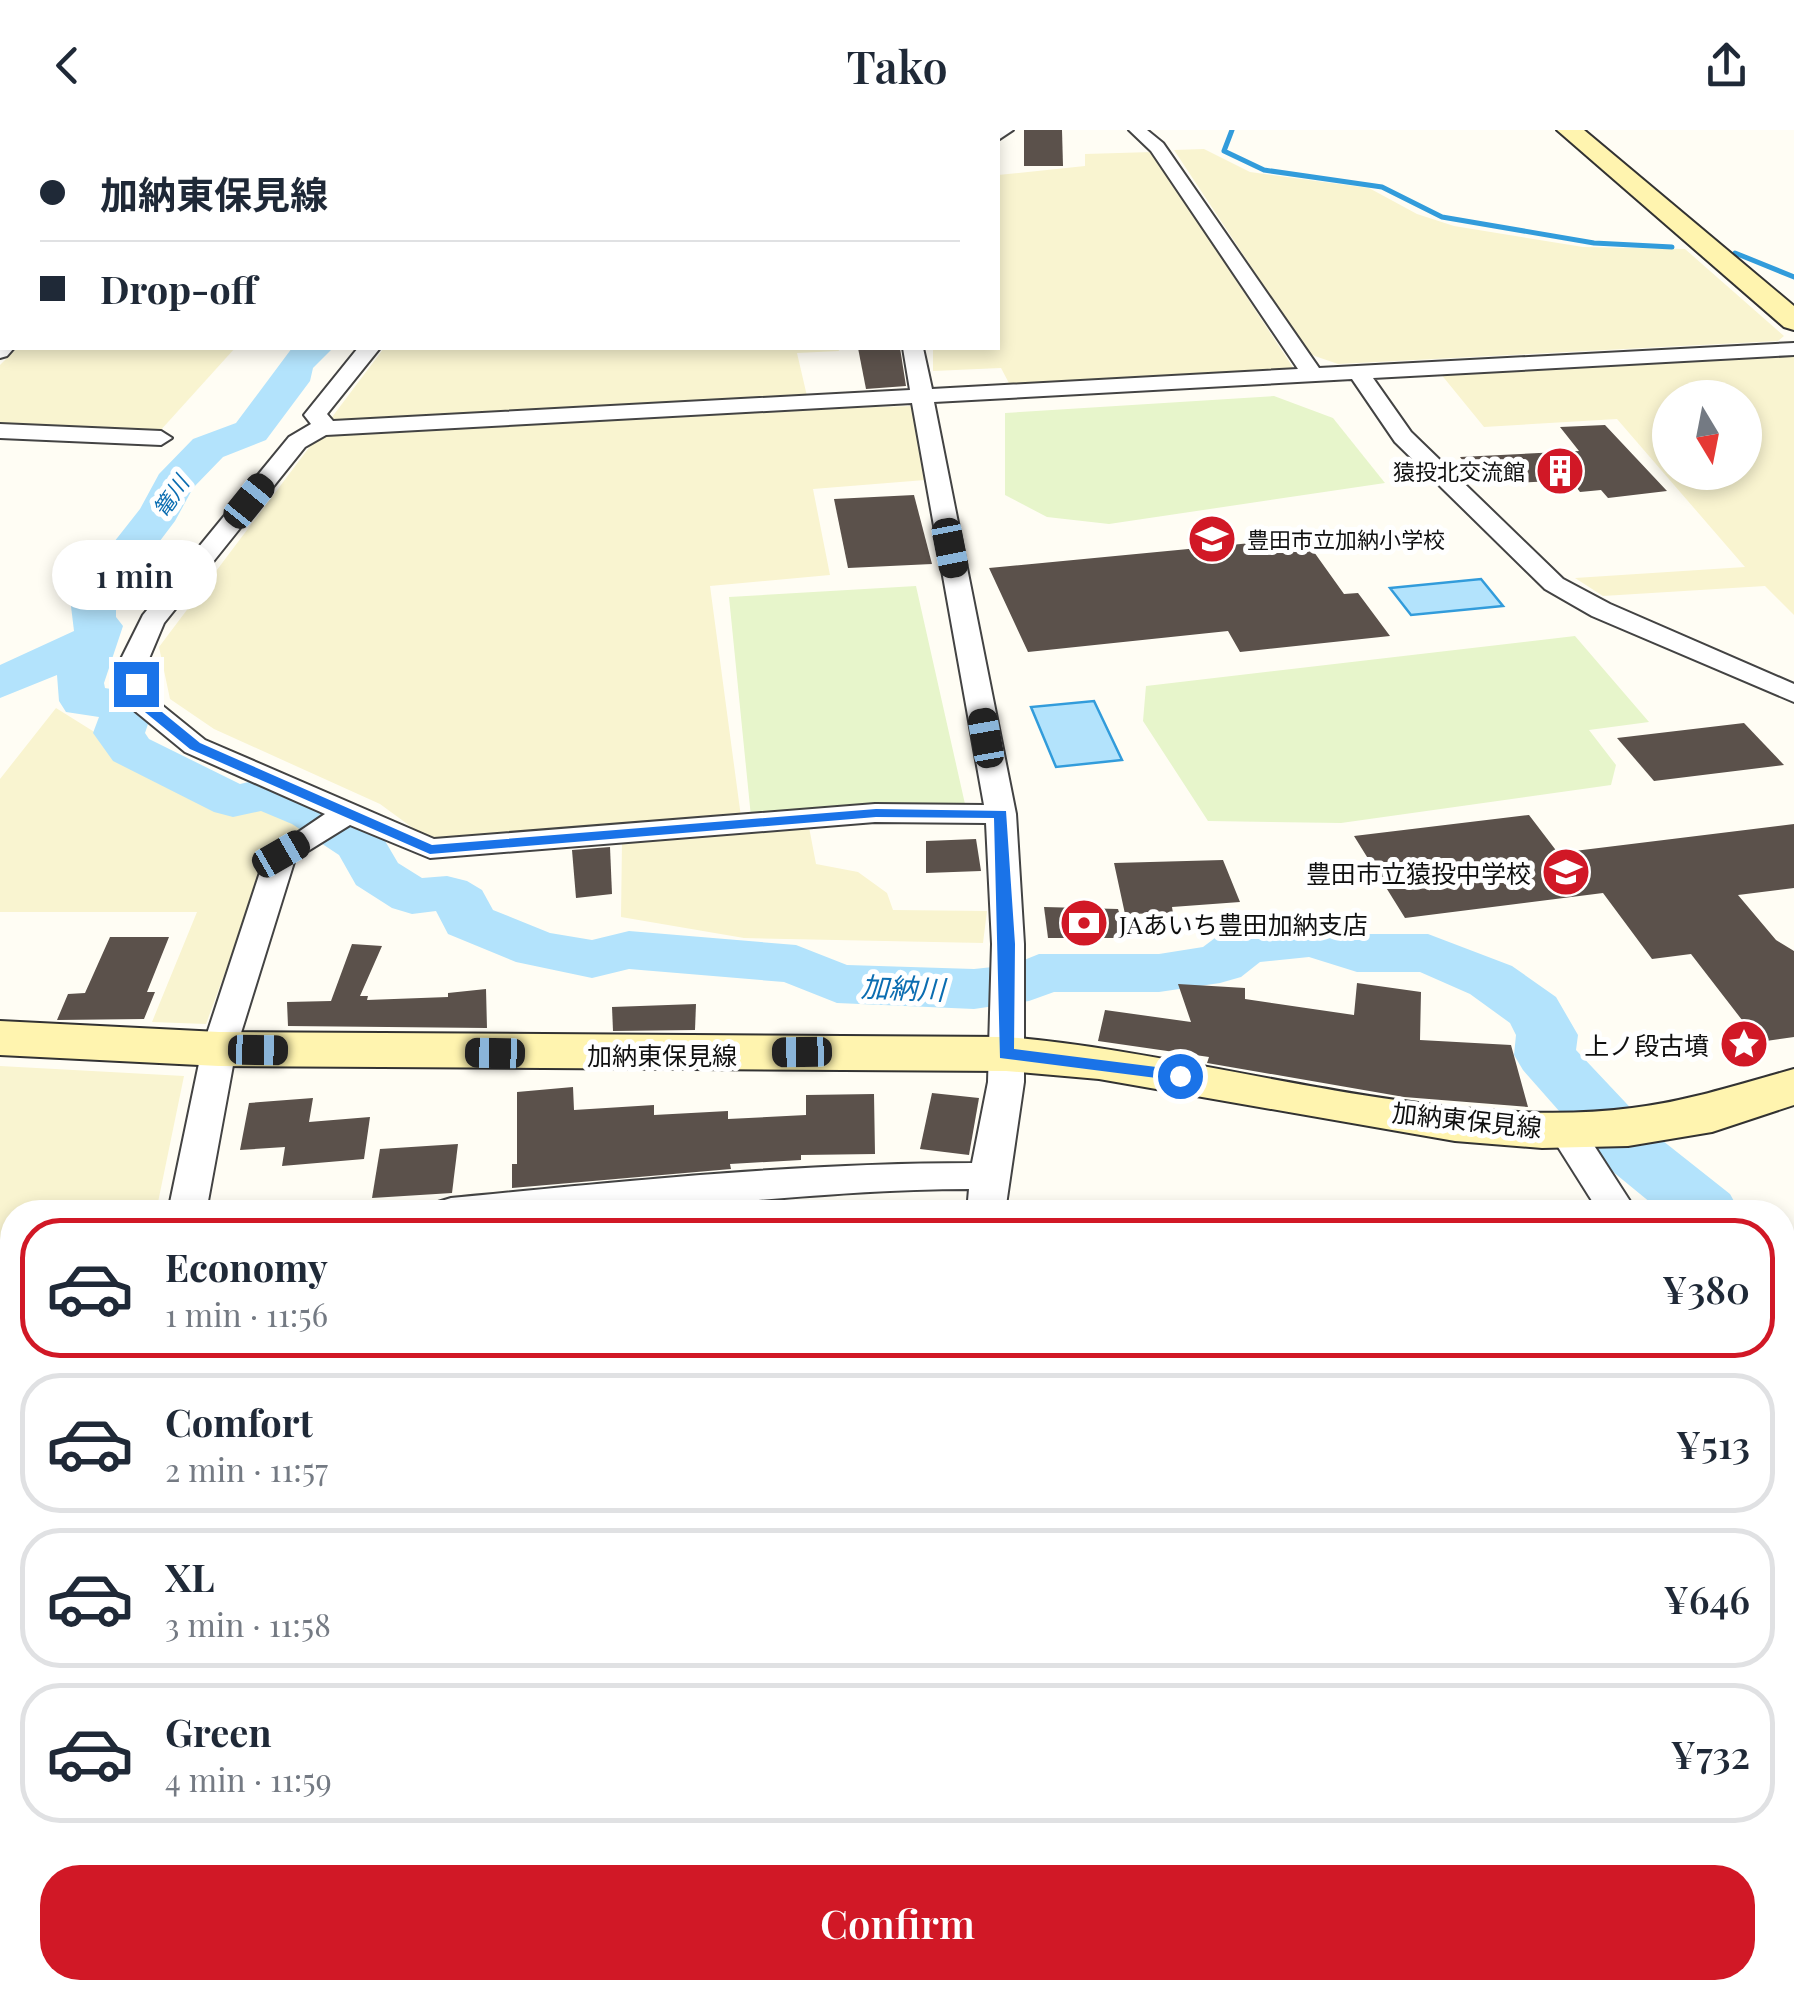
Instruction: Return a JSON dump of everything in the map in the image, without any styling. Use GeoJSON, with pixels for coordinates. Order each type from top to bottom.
{"type":"FeatureCollection","features":[{"type":"Feature","properties":{"kind":"main road"},"geometry":{"type":"LineString","coordinates":[[1569,130],[1794,321]]}},
{"type":"Feature","properties":{"kind":"main road","name":"加納東保見線"},"geometry":{"type":"LineString","coordinates":[[0,1038],[218,1049],[1006,1054],[1108,1063],[1439,1119],[1575,1128],[1658,1121],[1730,1108],[1794,1086]]}},
{"type":"Feature","properties":{"kind":"street"},"geometry":{"type":"LineString","coordinates":[[1137,130],[1157,147],[1313,375]]}},
{"type":"Feature","properties":{"kind":"street"},"geometry":{"type":"LineString","coordinates":[[1001,814],[876,813],[430,850],[344,817],[195,746],[145,705],[134,661],[152,621],[285,456],[297,442],[322,428],[1794,349]]}},
{"type":"Feature","properties":{"kind":"street"},"geometry":{"type":"LineString","coordinates":[[322,428],[324,424],[316,416],[367,350]]}},
{"type":"Feature","properties":{"kind":"street"},"geometry":{"type":"LineString","coordinates":[[653,1200],[879,1176],[987,1194],[1006,1082],[1001,814],[912,350]]}},
{"type":"Feature","properties":{"kind":"street"},"geometry":{"type":"LineString","coordinates":[[1359,373],[1404,437],[1554,584],[1601,610],[1794,694]]}},
{"type":"Feature","properties":{"kind":"street"},"geometry":{"type":"LineString","coordinates":[[0,431],[162,438]]}},
{"type":"Feature","properties":{"kind":"street"},"geometry":{"type":"LineString","coordinates":[[188,1200],[218,1049],[281,854],[344,817]]}},
{"type":"Feature","properties":{"kind":"street"},"geometry":{"type":"LineString","coordinates":[[1575,1128],[1612,1200]]}},
{"type":"Feature","properties":{"kind":"shaded area"},"geometry":{"type":"Polygon","coordinates":[[[1204,149],[1250,172],[1369,188],[1417,214],[1454,226],[1583,247],[1685,249],[1784,336],[1778,341],[1338,364],[1309,354],[1174,150],[1204,149]]]}},
{"type":"Feature","properties":{"kind":"shaded area"},"geometry":{"type":"Polygon","coordinates":[[[1152,152],[1294,369],[1011,387],[1001,368],[933,371],[933,350],[1000,350],[1000,175],[1085,166],[1085,154],[1152,152]]]}},
{"type":"Feature","properties":{"kind":"shaded area"},"geometry":{"type":"Polygon","coordinates":[[[15,350],[233,350],[159,432],[0,426],[0,365],[15,350]]]}},
{"type":"Feature","properties":{"kind":"shaded area"},"geometry":{"type":"Polygon","coordinates":[[[382,350],[839,350],[797,353],[810,409],[912,406],[925,480],[813,489],[830,575],[710,586],[741,817],[432,842],[380,804],[214,729],[170,699],[159,647],[382,350]]]}},
{"type":"Feature","properties":{"kind":"shaded area"},"geometry":{"type":"Polygon","coordinates":[[[1794,355],[1794,615],[1765,586],[1603,596],[1575,578],[1745,567],[1678,490],[1762,490],[1762,380],[1652,380],[1652,459],[1617,419],[1484,427],[1440,373],[1794,355]]]}},
{"type":"Feature","properties":{"kind":"shaded area"},"geometry":{"type":"Polygon","coordinates":[[[56,708],[112,743],[308,824],[272,845],[206,1024],[152,1022],[197,912],[0,912],[0,779],[56,708]]]}},
{"type":"Feature","properties":{"kind":"shaded area"},"geometry":{"type":"Polygon","coordinates":[[[809,827],[816,864],[858,872],[887,893],[893,910],[987,911],[983,943],[744,938],[621,917],[622,842],[809,827]]]}},
{"type":"Feature","properties":{"kind":"shaded area"},"geometry":{"type":"Polygon","coordinates":[[[0,1066],[184,1076],[158,1200],[0,1200],[0,1066]]]}},
{"type":"Feature","properties":{"kind":"green space"},"geometry":{"type":"Polygon","coordinates":[[[1274,396],[1333,418],[1385,483],[1109,524],[1047,517],[1005,495],[1005,413],[1274,396]]]}},
{"type":"Feature","properties":{"kind":"green space"},"geometry":{"type":"Polygon","coordinates":[[[916,586],[965,804],[867,805],[751,817],[729,597],[916,586]]]}},
{"type":"Feature","properties":{"kind":"green space"},"geometry":{"type":"Polygon","coordinates":[[[1575,636],[1649,722],[1589,730],[1616,765],[1611,785],[1341,823],[1208,821],[1143,721],[1146,686],[1575,636]]]}},
{"type":"Feature","properties":{"kind":"water"},"geometry":{"type":"Polygon","coordinates":[[[1481,579],[1503,606],[1411,615],[1390,588],[1481,579]]]}},
{"type":"Feature","properties":{"kind":"water"},"geometry":{"type":"Polygon","coordinates":[[[1094,701],[1122,760],[1056,767],[1031,707],[1094,701]]]}},
{"type":"Feature","properties":{"kind":"building"},"geometry":{"type":"Polygon","coordinates":[[[1024,130],[1062,130],[1063,166],[1024,166],[1024,130]]]}},
{"type":"Feature","properties":{"kind":"building"},"geometry":{"type":"Polygon","coordinates":[[[858,350],[900,350],[906,386],[866,389],[858,350]]]}},
{"type":"Feature","properties":{"kind":"building","name":"猿投北交流館"},"geometry":{"type":"Polygon","coordinates":[[[1605,425],[1652,475],[1652,490],[1667,491],[1608,498],[1601,490],[1580,492],[1571,480],[1481,485],[1460,457],[1579,451],[1560,427],[1605,425]]]}},
{"type":"Feature","properties":{"kind":"building"},"geometry":{"type":"Polygon","coordinates":[[[914,495],[932,564],[848,568],[834,499],[914,495]]]}},
{"type":"Feature","properties":{"kind":"building"},"geometry":{"type":"Polygon","coordinates":[[[1304,538],[1344,594],[1358,593],[1390,636],[1240,652],[1228,631],[1028,652],[989,568],[1304,538]]]}},
{"type":"Feature","properties":{"kind":"building"},"geometry":{"type":"Polygon","coordinates":[[[1744,723],[1784,765],[1654,781],[1617,738],[1744,723]]]}},
{"type":"Feature","properties":{"kind":"building"},"geometry":{"type":"Polygon","coordinates":[[[1529,815],[1558,853],[1794,824],[1794,888],[1738,895],[1776,940],[1794,951],[1794,1037],[1759,1042],[1691,954],[1652,959],[1603,893],[1405,918],[1354,836],[1529,815]]]}},
{"type":"Feature","properties":{"kind":"building"},"geometry":{"type":"Polygon","coordinates":[[[976,839],[981,871],[926,873],[926,841],[976,839]]]}},
{"type":"Feature","properties":{"kind":"building"},"geometry":{"type":"Polygon","coordinates":[[[610,847],[612,894],[576,898],[572,850],[610,847]]]}},
{"type":"Feature","properties":{"kind":"building"},"geometry":{"type":"Polygon","coordinates":[[[1223,860],[1240,902],[1172,907],[1173,913],[1125,914],[1114,863],[1223,860]]]}},
{"type":"Feature","properties":{"kind":"building","name":"JAあいち豊田加納支店"},"geometry":{"type":"Polygon","coordinates":[[[1044,907],[1118,909],[1127,938],[1048,938],[1044,907]]]}},
{"type":"Feature","properties":{"kind":"building"},"geometry":{"type":"Polygon","coordinates":[[[110,937],[169,937],[147,992],[155,992],[144,1019],[57,1020],[68,994],[85,993],[110,937]]]}},
{"type":"Feature","properties":{"kind":"building"},"geometry":{"type":"Polygon","coordinates":[[[352,944],[382,946],[360,996],[368,996],[367,1000],[448,997],[448,993],[486,989],[487,1028],[288,1026],[287,1002],[331,1001],[352,944]]]}},
{"type":"Feature","properties":{"kind":"building"},"geometry":{"type":"Polygon","coordinates":[[[1357,983],[1421,992],[1420,1040],[1511,1045],[1528,1107],[1404,1097],[1207,1063],[1209,1057],[1098,1041],[1105,1010],[1191,1022],[1178,984],[1245,988],[1245,999],[1354,1015],[1357,983]]]}},
{"type":"Feature","properties":{"kind":"building"},"geometry":{"type":"Polygon","coordinates":[[[696,1004],[695,1030],[613,1031],[612,1007],[696,1004]]]}},
{"type":"Feature","properties":{"kind":"building"},"geometry":{"type":"Polygon","coordinates":[[[573,1087],[574,1110],[654,1105],[654,1115],[728,1111],[728,1119],[806,1115],[806,1095],[874,1094],[875,1154],[801,1155],[801,1160],[730,1164],[731,1169],[512,1188],[512,1164],[517,1164],[517,1092],[573,1087]]]}},
{"type":"Feature","properties":{"kind":"building"},"geometry":{"type":"Polygon","coordinates":[[[932,1093],[979,1098],[969,1155],[920,1149],[932,1093]]]}},
{"type":"Feature","properties":{"kind":"building"},"geometry":{"type":"Polygon","coordinates":[[[313,1098],[309,1122],[370,1117],[364,1159],[282,1166],[285,1147],[240,1150],[249,1103],[313,1098]]]}},
{"type":"Feature","properties":{"kind":"building"},"geometry":{"type":"Polygon","coordinates":[[[458,1144],[452,1193],[372,1198],[380,1149],[458,1144]]]}},
{"type":"Feature","properties":{"kind":"waterway"},"geometry":{"type":"LineString","coordinates":[[1232,130],[1224,151],[1264,170],[1382,187],[1442,217],[1594,243],[1672,247]]}},
{"type":"Feature","properties":{"kind":"waterway"},"geometry":{"type":"LineString","coordinates":[[1735,253],[1794,277]]}},
{"type":"Feature","properties":{"kind":"waterway","name":"篭川"},"geometry":{"type":"LineString","coordinates":[[0,683],[95,639],[99,626],[93,617],[93,598],[160,512],[174,483],[208,448],[252,431],[265,408],[291,381],[295,364],[312,350]]}},
{"type":"Feature","properties":{"kind":"waterway","name":"加納川"},"geometry":{"type":"LineString","coordinates":[[89,644],[79,683],[84,701],[116,704],[125,718],[119,733],[131,750],[233,801],[266,794],[311,813],[362,846],[376,873],[412,896],[447,893],[462,902],[468,921],[537,949],[592,959],[629,950],[796,964],[837,984],[974,989],[1029,982],[1039,973],[1159,973],[1220,964],[1244,945],[1313,938],[1357,953],[1428,953],[1491,980],[1535,1011],[1547,1035],[1545,1055],[1635,1154],[1691,1200]]}},
{"type":"Feature","properties":{"kind":"place","name":"猿投北交流館"},"geometry":{"type":"Point","coordinates":[1560,471]}},
{"type":"Feature","properties":{"kind":"place","name":"豊田市立加納小学校"},"geometry":{"type":"Point","coordinates":[1212,539]}},
{"type":"Feature","properties":{"kind":"place","name":"豊田市立猿投中学校"},"geometry":{"type":"Point","coordinates":[1566,872]}},
{"type":"Feature","properties":{"kind":"place","name":"JAあいち豊田加納支店"},"geometry":{"type":"Point","coordinates":[1084,923]}},
{"type":"Feature","properties":{"kind":"place","name":"上ノ段古墳"},"geometry":{"type":"Point","coordinates":[1744,1044]}},
{"type":"Feature","properties":{"kind":"route"},"geometry":{"type":"LineString","coordinates":[[136,684],[145,705],[195,746],[430,850],[876,813],[1001,814],[1008,944],[1006,1054],[1108,1063],[1180,1076]]}}]}
